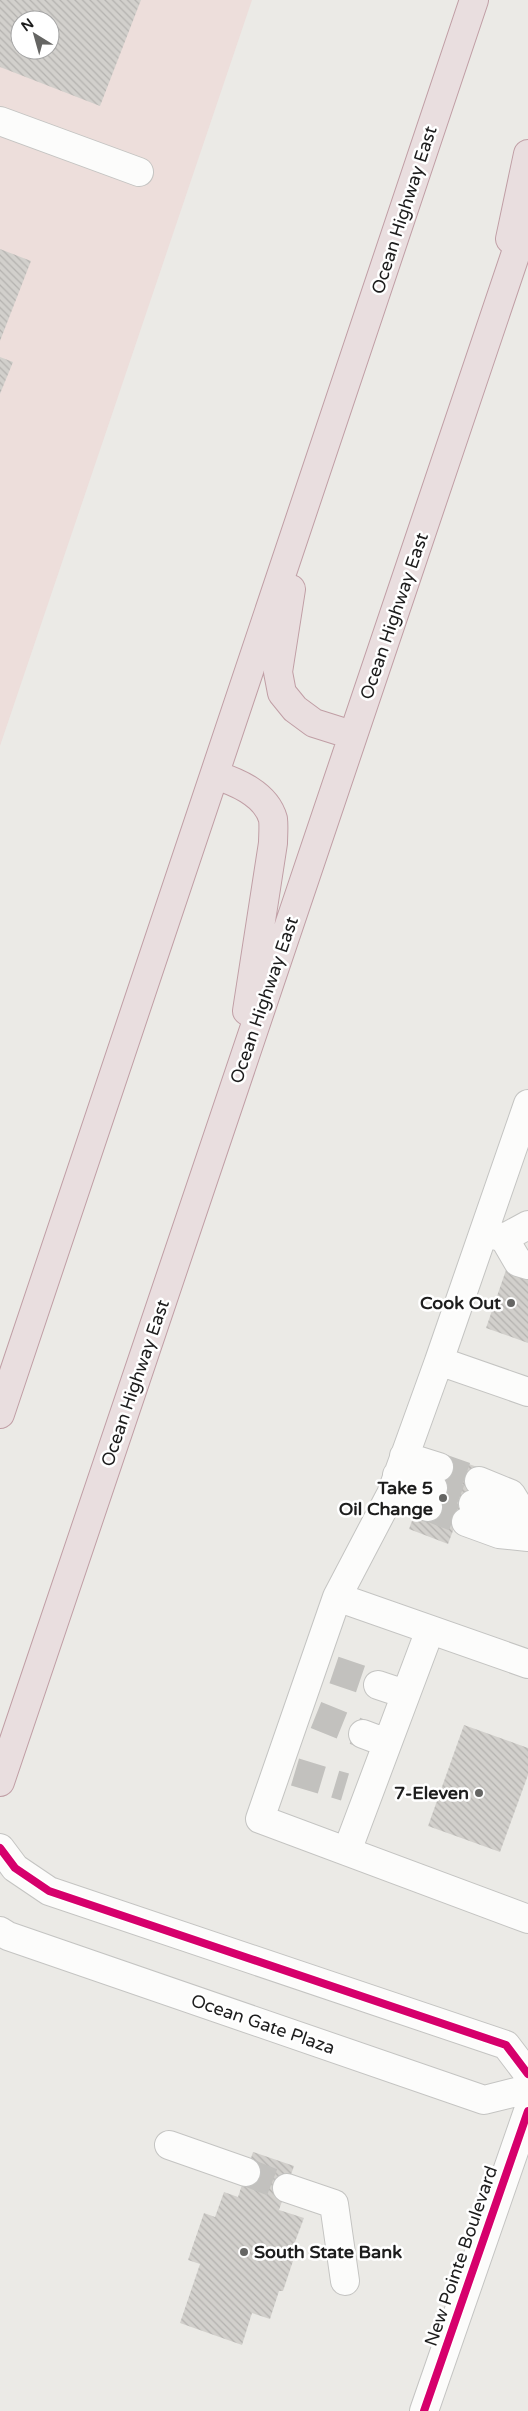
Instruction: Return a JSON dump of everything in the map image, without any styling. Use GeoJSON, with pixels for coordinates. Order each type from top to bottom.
{"type":"FeatureCollection","features":[{"type":"Feature","properties":{"kind":"highway","name":"Ocean Highway East"},"geometry":{"type":"LineString","coordinates":[[0,1414],[474,0]]}},
{"type":"Feature","properties":{"kind":"highway"},"geometry":{"type":"LineString","coordinates":[[492,326],[528,154]]}},
{"type":"Feature","properties":{"kind":"highway","name":"Ocean Highway East"},"geometry":{"type":"LineString","coordinates":[[0,1782],[528,218]]}},
{"type":"Feature","properties":{"kind":"highway"},"geometry":{"type":"LineString","coordinates":[[302,515],[278,672],[282,693],[294,710],[314,723],[352,736]]}},
{"type":"Feature","properties":{"kind":"highway"},"geometry":{"type":"LineString","coordinates":[[215,775],[235,781],[251,791],[268,807],[273,821],[273,843],[236,1084]]}},
{"type":"Feature","properties":{"kind":"street"},"geometry":{"type":"LineString","coordinates":[[0,122],[139,172]]}},
{"type":"Feature","properties":{"kind":"street"},"geometry":{"type":"LineString","coordinates":[[528,1104],[494,1235],[439,1361],[398,1475],[338,1597],[324,1667],[287,1770],[260,1819],[528,1919]]}},
{"type":"Feature","properties":{"kind":"street"},"geometry":{"type":"LineString","coordinates":[[494,1235],[528,1225]]}},
{"type":"Feature","properties":{"kind":"street"},"geometry":{"type":"LineString","coordinates":[[494,1235],[518,1262],[528,1265]]}},
{"type":"Feature","properties":{"kind":"street"},"geometry":{"type":"LineString","coordinates":[[439,1361],[528,1392]]}},
{"type":"Feature","properties":{"kind":"street"},"geometry":{"type":"LineString","coordinates":[[398,1475],[433,1487],[398,1475]]}},
{"type":"Feature","properties":{"kind":"street"},"geometry":{"type":"LineString","coordinates":[[473,1502],[511,1494],[528,1522]]}},
{"type":"Feature","properties":{"kind":"street"},"geometry":{"type":"LineString","coordinates":[[473,1502],[507,1515],[528,1531]]}},
{"type":"Feature","properties":{"kind":"street"},"geometry":{"type":"LineString","coordinates":[[473,1502],[499,1534],[528,1537]]}},
{"type":"Feature","properties":{"kind":"street"},"geometry":{"type":"LineString","coordinates":[[338,1597],[528,1664]]}},
{"type":"Feature","properties":{"kind":"street"},"geometry":{"type":"LineString","coordinates":[[347,1851],[357,1791],[375,1738],[405,1694],[430,1630]]}},
{"type":"Feature","properties":{"kind":"street"},"geometry":{"type":"LineString","coordinates":[[378,1685],[405,1694]]}},
{"type":"Feature","properties":{"kind":"street"},"geometry":{"type":"LineString","coordinates":[[0,1848],[15,1868],[49,1891],[506,2045],[528,2074]]}},
{"type":"Feature","properties":{"kind":"street","name":"Ocean Gate Plaza"},"geometry":{"type":"LineString","coordinates":[[0,1931],[27,1943],[484,2100],[528,2089]]}},
{"type":"Feature","properties":{"kind":"street","name":"New Pointe Boulevard"},"geometry":{"type":"LineString","coordinates":[[424,2411],[528,2111]]}},
{"type":"Feature","properties":{"kind":"street"},"geometry":{"type":"LineString","coordinates":[[169,2145],[246,2172]]}},
{"type":"Feature","properties":{"kind":"street"},"geometry":{"type":"LineString","coordinates":[[287,2188],[334,2204],[345,2281]]}},
{"type":"Feature","properties":{"kind":"shaded area"},"geometry":{"type":"Polygon","coordinates":[[[0,0],[252,0],[0,746],[0,0]]]}},
{"type":"Feature","properties":{"kind":"building"},"geometry":{"type":"Polygon","coordinates":[[[0,0],[141,0],[100,106],[0,67],[0,0]]]}},
{"type":"Feature","properties":{"kind":"building"},"geometry":{"type":"Polygon","coordinates":[[[0,249],[31,261],[0,341],[0,249]]]}},
{"type":"Feature","properties":{"kind":"building"},"geometry":{"type":"Polygon","coordinates":[[[0,357],[13,362],[0,394],[0,357]]]}},
{"type":"Feature","properties":{"kind":"building","name":"Cook Out"},"geometry":{"type":"Polygon","coordinates":[[[506,1270],[528,1278],[528,1343],[486,1328],[506,1270]]]}},
{"type":"Feature","properties":{"kind":"building","name":"Take 5 Oil Change"},"geometry":{"type":"Polygon","coordinates":[[[437,1452],[477,1467],[448,1544],[409,1529],[437,1452]]]}},
{"type":"Feature","properties":{"kind":"building"},"geometry":{"type":"Polygon","coordinates":[[[464,1725],[528,1748],[528,1775],[500,1852],[428,1826],[464,1725]]]}},
{"type":"Feature","properties":{"kind":"building","name":"South State Bank"},"geometry":{"type":"Polygon","coordinates":[[[253,2152],[294,2166],[279,2210],[304,2218],[295,2242],[299,2243],[283,2291],[279,2291],[270,2319],[252,2313],[242,2345],[180,2323],[200,2264],[188,2260],[204,2213],[215,2217],[224,2192],[238,2197],[253,2152]]]}},
{"type":"Feature","properties":{"kind":"tunnel"},"geometry":{"type":"LineString","coordinates":[[439,1467],[479,1481]]}},
{"type":"Feature","properties":{"kind":"tunnel"},"geometry":{"type":"LineString","coordinates":[[433,1488],[473,1504]]}},
{"type":"Feature","properties":{"kind":"tunnel"},"geometry":{"type":"LineString","coordinates":[[428,1507],[466,1522]]}},
{"type":"Feature","properties":{"kind":"tunnel"},"geometry":{"type":"LineString","coordinates":[[334,1670],[378,1685]]}},
{"type":"Feature","properties":{"kind":"tunnel"},"geometry":{"type":"LineString","coordinates":[[316,1715],[363,1734]]}},
{"type":"Feature","properties":{"kind":"tunnel"},"geometry":{"type":"LineString","coordinates":[[295,1772],[345,1787]]}},
{"type":"Feature","properties":{"kind":"tunnel"},"geometry":{"type":"LineString","coordinates":[[246,2172],[287,2188]]}},
{"type":"Feature","properties":{"kind":"cycle path"},"geometry":{"type":"LineString","coordinates":[[0,1848],[15,1868],[49,1891],[506,2045],[528,2074]]}},
{"type":"Feature","properties":{"kind":"cycle path"},"geometry":{"type":"LineString","coordinates":[[424,2411],[528,2111]]}},
{"type":"Feature","properties":{"kind":"place","name":"Cook Out"},"geometry":{"type":"Point","coordinates":[511,1303]}},
{"type":"Feature","properties":{"kind":"place","name":"Take 5 Oil Change"},"geometry":{"type":"Point","coordinates":[443,1498]}},
{"type":"Feature","properties":{"kind":"place","name":"7-Eleven"},"geometry":{"type":"Point","coordinates":[479,1793]}},
{"type":"Feature","properties":{"kind":"place","name":"South State Bank"},"geometry":{"type":"Point","coordinates":[244,2252]}}]}
